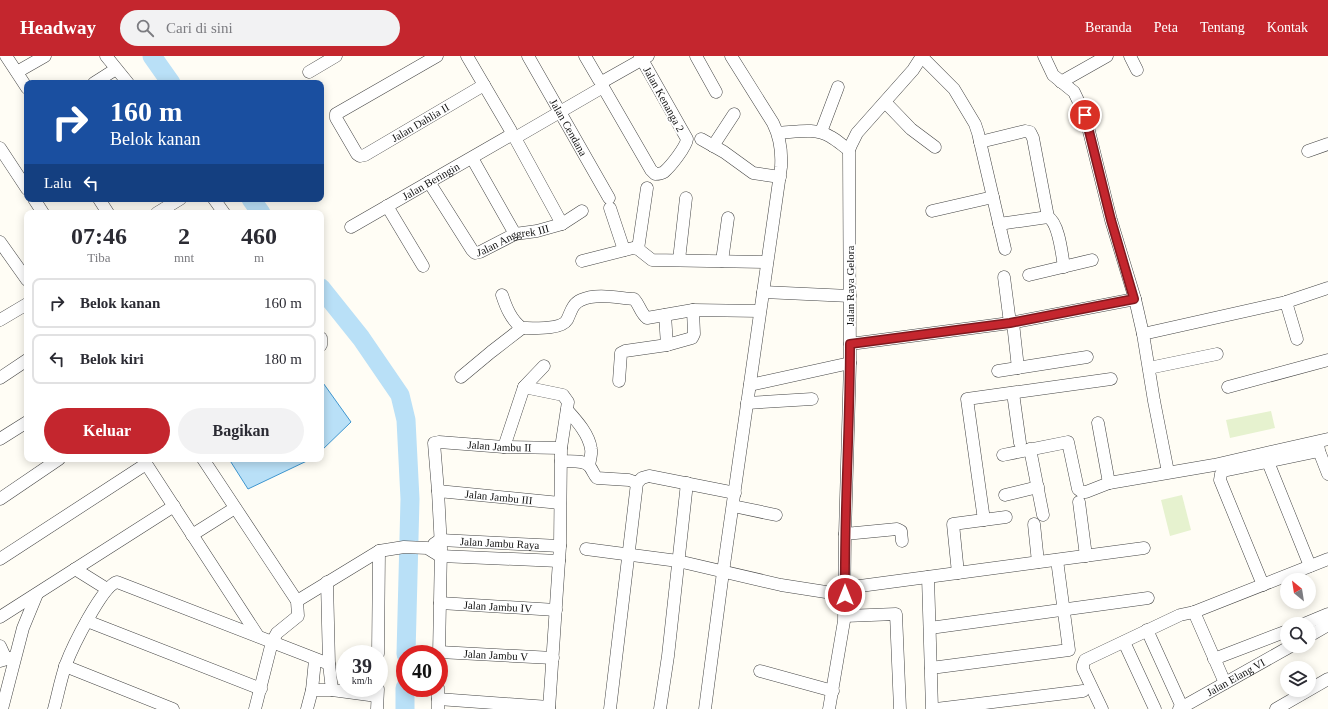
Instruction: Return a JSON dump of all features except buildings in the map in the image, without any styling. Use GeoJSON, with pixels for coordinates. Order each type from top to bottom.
{"type":"FeatureCollection","features":[{"type":"Feature","properties":{"kind":"street"},"geometry":{"type":"LineString","coordinates":[[6,56],[24,83]]}},
{"type":"Feature","properties":{"kind":"street"},"geometry":{"type":"LineString","coordinates":[[17,72],[45,56]]}},
{"type":"Feature","properties":{"kind":"street"},"geometry":{"type":"LineString","coordinates":[[106,56],[125,80]]}},
{"type":"Feature","properties":{"kind":"street"},"geometry":{"type":"LineString","coordinates":[[309,72],[336,56]]}},
{"type":"Feature","properties":{"kind":"street","name":"Jalan Dahlia II"},"geometry":{"type":"LineString","coordinates":[[437,56],[336,114],[336,118],[357,154],[360,156],[365,155],[484,85]]}},
{"type":"Feature","properties":{"kind":"street"},"geometry":{"type":"LineString","coordinates":[[467,56],[562,224]]}},
{"type":"Feature","properties":{"kind":"street","name":"Jalan Cendana"},"geometry":{"type":"LineString","coordinates":[[528,56],[610,203],[624,250]]}},
{"type":"Feature","properties":{"kind":"street"},"geometry":{"type":"LineString","coordinates":[[585,56],[601,83]]}},
{"type":"Feature","properties":{"kind":"street"},"geometry":{"type":"LineString","coordinates":[[696,56],[716,92]]}},
{"type":"Feature","properties":{"kind":"street"},"geometry":{"type":"LineString","coordinates":[[705,709],[723,572],[780,177],[781,157],[778,133],[731,56]]}},
{"type":"Feature","properties":{"kind":"street"},"geometry":{"type":"LineString","coordinates":[[1044,56],[1053,75],[1074,92],[1085,115],[1111,220],[1143,334],[1154,402],[1168,472]]}},
{"type":"Feature","properties":{"kind":"street"},"geometry":{"type":"LineString","coordinates":[[1061,82],[1107,56]]}},
{"type":"Feature","properties":{"kind":"street"},"geometry":{"type":"LineString","coordinates":[[1130,56],[1137,70]]}},
{"type":"Feature","properties":{"kind":"street","name":"Jalan Beringin"},"geometry":{"type":"LineString","coordinates":[[351,227],[512,135],[643,57]]}},
{"type":"Feature","properties":{"kind":"street","name":"Jalan Kenanga 2"},"geometry":{"type":"LineString","coordinates":[[601,83],[651,170],[657,175],[664,172],[685,147],[687,139],[643,57]]}},
{"type":"Feature","properties":{"kind":"street"},"geometry":{"type":"LineString","coordinates":[[922,57],[954,89],[975,124],[1005,249]]}},
{"type":"Feature","properties":{"kind":"street","name":"Jalan Raya Gelora"},"geometry":{"type":"LineString","coordinates":[[829,709],[843,637],[845,592],[845,534],[850,362],[849,150],[850,145],[857,133],[913,70],[922,57]]}},
{"type":"Feature","properties":{"kind":"street"},"geometry":{"type":"LineString","coordinates":[[99,80],[116,69]]}},
{"type":"Feature","properties":{"kind":"street"},"geometry":{"type":"LineString","coordinates":[[821,132],[838,87]]}},
{"type":"Feature","properties":{"kind":"street"},"geometry":{"type":"LineString","coordinates":[[885,102],[911,128],[935,147]]}},
{"type":"Feature","properties":{"kind":"street"},"geometry":{"type":"LineString","coordinates":[[713,146],[734,114]]}},
{"type":"Feature","properties":{"kind":"street"},"geometry":{"type":"LineString","coordinates":[[778,133],[809,130],[821,132],[831,137],[849,150]]}},
{"type":"Feature","properties":{"kind":"street"},"geometry":{"type":"LineString","coordinates":[[980,142],[1025,131],[1030,133],[1034,145],[1048,217],[1055,222],[1064,267]]}},
{"type":"Feature","properties":{"kind":"street"},"geometry":{"type":"LineString","coordinates":[[701,139],[724,152],[753,173],[780,177]]}},
{"type":"Feature","properties":{"kind":"street"},"geometry":{"type":"LineString","coordinates":[[1308,151],[1328,144]]}},
{"type":"Feature","properties":{"kind":"street"},"geometry":{"type":"LineString","coordinates":[[0,148],[24,184]]}},
{"type":"Feature","properties":{"kind":"street"},"geometry":{"type":"LineString","coordinates":[[472,158],[515,234]]}},
{"type":"Feature","properties":{"kind":"street","name":"Jalan Anggrek III"},"geometry":{"type":"LineString","coordinates":[[430,182],[475,253],[480,252],[515,234],[537,231],[562,224],[582,211]]}},
{"type":"Feature","properties":{"kind":"street"},"geometry":{"type":"LineString","coordinates":[[638,249],[647,188]]}},
{"type":"Feature","properties":{"kind":"street"},"geometry":{"type":"LineString","coordinates":[[932,211],[993,197]]}},
{"type":"Feature","properties":{"kind":"street"},"geometry":{"type":"LineString","coordinates":[[679,260],[686,198]]}},
{"type":"Feature","properties":{"kind":"street"},"geometry":{"type":"LineString","coordinates":[[162,210],[175,202]]}},
{"type":"Feature","properties":{"kind":"street"},"geometry":{"type":"LineString","coordinates":[[387,206],[423,266]]}},
{"type":"Feature","properties":{"kind":"street"},"geometry":{"type":"LineString","coordinates":[[999,224],[1048,217]]}},
{"type":"Feature","properties":{"kind":"street"},"geometry":{"type":"LineString","coordinates":[[722,261],[728,218]]}},
{"type":"Feature","properties":{"kind":"street"},"geometry":{"type":"LineString","coordinates":[[582,261],[633,248],[638,249],[652,260],[767,262]]}},
{"type":"Feature","properties":{"kind":"street"},"geometry":{"type":"LineString","coordinates":[[2,249],[24,276]]}},
{"type":"Feature","properties":{"kind":"street"},"geometry":{"type":"LineString","coordinates":[[1029,275],[1092,260]]}},
{"type":"Feature","properties":{"kind":"street"},"geometry":{"type":"LineString","coordinates":[[1004,277],[1018,368]]}},
{"type":"Feature","properties":{"kind":"street"},"geometry":{"type":"LineString","coordinates":[[1143,334],[1286,302],[1328,288]]}},
{"type":"Feature","properties":{"kind":"street"},"geometry":{"type":"LineString","coordinates":[[763,292],[850,296]]}},
{"type":"Feature","properties":{"kind":"street"},"geometry":{"type":"LineString","coordinates":[[502,295],[506,307],[515,322],[522,328]]}},
{"type":"Feature","properties":{"kind":"street"},"geometry":{"type":"LineString","coordinates":[[461,377],[490,352],[522,328],[558,326],[567,320],[572,307],[580,300],[603,296],[634,299],[646,317],[692,310],[760,311]]}},
{"type":"Feature","properties":{"kind":"street"},"geometry":{"type":"LineString","coordinates":[[850,344],[1011,323],[1134,299]]}},
{"type":"Feature","properties":{"kind":"street"},"geometry":{"type":"LineString","coordinates":[[1286,302],[1297,339]]}},
{"type":"Feature","properties":{"kind":"street"},"geometry":{"type":"LineString","coordinates":[[0,320],[24,306]]}},
{"type":"Feature","properties":{"kind":"street"},"geometry":{"type":"LineString","coordinates":[[619,382],[621,353],[625,351],[667,345],[689,339],[693,336],[692,310]]}},
{"type":"Feature","properties":{"kind":"street"},"geometry":{"type":"LineString","coordinates":[[665,315],[667,345]]}},
{"type":"Feature","properties":{"kind":"street"},"geometry":{"type":"LineString","coordinates":[[1149,368],[1217,354]]}},
{"type":"Feature","properties":{"kind":"street"},"geometry":{"type":"LineString","coordinates":[[998,371],[1087,358]]}},
{"type":"Feature","properties":{"kind":"street"},"geometry":{"type":"LineString","coordinates":[[1228,387],[1328,360]]}},
{"type":"Feature","properties":{"kind":"street"},"geometry":{"type":"LineString","coordinates":[[0,378],[24,362]]}},
{"type":"Feature","properties":{"kind":"street"},"geometry":{"type":"LineString","coordinates":[[750,385],[850,362]]}},
{"type":"Feature","properties":{"kind":"street"},"geometry":{"type":"LineString","coordinates":[[504,446],[524,387],[544,366]]}},
{"type":"Feature","properties":{"kind":"street"},"geometry":{"type":"LineString","coordinates":[[984,520],[968,399],[1111,379]]}},
{"type":"Feature","properties":{"kind":"street"},"geometry":{"type":"LineString","coordinates":[[438,699],[549,708],[560,546],[561,448],[568,402],[563,395],[524,387]]}},
{"type":"Feature","properties":{"kind":"street"},"geometry":{"type":"LineString","coordinates":[[1013,393],[1025,446],[1038,487],[1044,515]]}},
{"type":"Feature","properties":{"kind":"street"},"geometry":{"type":"LineString","coordinates":[[747,403],[812,399]]}},
{"type":"Feature","properties":{"kind":"street"},"geometry":{"type":"LineString","coordinates":[[567,410],[588,438],[592,449],[589,465]]}},
{"type":"Feature","properties":{"kind":"street"},"geometry":{"type":"LineString","coordinates":[[1098,423],[1109,483]]}},
{"type":"Feature","properties":{"kind":"street"},"geometry":{"type":"LineString","coordinates":[[0,439],[24,424]]}},
{"type":"Feature","properties":{"kind":"street","name":"Jalan Jambu II"},"geometry":{"type":"LineString","coordinates":[[438,491],[433,445],[436,442],[561,448]]}},
{"type":"Feature","properties":{"kind":"street"},"geometry":{"type":"LineString","coordinates":[[1003,455],[1025,446],[1068,442],[1078,489],[1082,492],[1086,492],[1109,483],[1214,465],[1321,444]]}},
{"type":"Feature","properties":{"kind":"street"},"geometry":{"type":"LineString","coordinates":[[1263,585],[1220,477],[1223,471],[1268,462],[1321,444]]}},
{"type":"Feature","properties":{"kind":"street"},"geometry":{"type":"LineString","coordinates":[[1321,444],[1328,474]]}},
{"type":"Feature","properties":{"kind":"street"},"geometry":{"type":"LineString","coordinates":[[562,461],[586,462],[597,478],[629,480],[637,483]]}},
{"type":"Feature","properties":{"kind":"street"},"geometry":{"type":"LineString","coordinates":[[0,499],[55,462]]}},
{"type":"Feature","properties":{"kind":"street"},"geometry":{"type":"LineString","coordinates":[[0,559],[145,462],[258,636]]}},
{"type":"Feature","properties":{"kind":"street"},"geometry":{"type":"LineString","coordinates":[[205,462],[297,601],[298,616],[277,633],[272,642],[255,709]]}},
{"type":"Feature","properties":{"kind":"street"},"geometry":{"type":"LineString","coordinates":[[1268,462],[1310,566]]}},
{"type":"Feature","properties":{"kind":"street"},"geometry":{"type":"LineString","coordinates":[[610,709],[637,483],[642,478],[649,476],[735,493]]}},
{"type":"Feature","properties":{"kind":"street"},"geometry":{"type":"LineString","coordinates":[[660,709],[668,656],[687,483]]}},
{"type":"Feature","properties":{"kind":"street"},"geometry":{"type":"LineString","coordinates":[[1005,495],[1038,487]]}},
{"type":"Feature","properties":{"kind":"street"},"geometry":{"type":"LineString","coordinates":[[438,491],[440,540],[439,645]]}},
{"type":"Feature","properties":{"kind":"street","name":"Jalan Jambu III"},"geometry":{"type":"LineString","coordinates":[[438,491],[560,503]]}},
{"type":"Feature","properties":{"kind":"street"},"geometry":{"type":"LineString","coordinates":[[1078,502],[1086,556]]}},
{"type":"Feature","properties":{"kind":"street"},"geometry":{"type":"LineString","coordinates":[[0,617],[174,506]]}},
{"type":"Feature","properties":{"kind":"street"},"geometry":{"type":"LineString","coordinates":[[733,506],[776,515]]}},
{"type":"Feature","properties":{"kind":"street"},"geometry":{"type":"LineString","coordinates":[[192,535],[235,508]]}},
{"type":"Feature","properties":{"kind":"street"},"geometry":{"type":"LineString","coordinates":[[958,573],[953,524],[1006,517]]}},
{"type":"Feature","properties":{"kind":"street"},"geometry":{"type":"LineString","coordinates":[[1034,524],[1038,562]]}},
{"type":"Feature","properties":{"kind":"street"},"geometry":{"type":"LineString","coordinates":[[845,534],[897,529],[901,531],[902,541]]}},
{"type":"Feature","properties":{"kind":"street"},"geometry":{"type":"LineString","coordinates":[[297,601],[379,551],[416,548],[440,540]]}},
{"type":"Feature","properties":{"kind":"street","name":"Jalan Jambu Raya"},"geometry":{"type":"LineString","coordinates":[[440,540],[560,546]]}},
{"type":"Feature","properties":{"kind":"street"},"geometry":{"type":"LineString","coordinates":[[416,548],[440,556]]}},
{"type":"Feature","properties":{"kind":"street"},"geometry":{"type":"LineString","coordinates":[[586,549],[678,561],[781,585],[845,592],[928,577],[1144,548]]}},
{"type":"Feature","properties":{"kind":"street"},"geometry":{"type":"LineString","coordinates":[[378,645],[379,551]]}},
{"type":"Feature","properties":{"kind":"street","name":"Jalan Jambu Raya"},"geometry":{"type":"LineString","coordinates":[[440,556],[559,561]]}},
{"type":"Feature","properties":{"kind":"street"},"geometry":{"type":"LineString","coordinates":[[1102,709],[1083,669],[1083,663],[1088,659],[1180,615],[1194,612],[1328,559]]}},
{"type":"Feature","properties":{"kind":"street"},"geometry":{"type":"LineString","coordinates":[[931,668],[1068,650],[1058,560]]}},
{"type":"Feature","properties":{"kind":"street"},"geometry":{"type":"LineString","coordinates":[[75,569],[107,589]]}},
{"type":"Feature","properties":{"kind":"street"},"geometry":{"type":"LineString","coordinates":[[928,577],[932,709]]}},
{"type":"Feature","properties":{"kind":"street"},"geometry":{"type":"LineString","coordinates":[[54,709],[65,666],[87,621],[107,589],[115,583],[120,582],[315,660],[329,664]]}},
{"type":"Feature","properties":{"kind":"street"},"geometry":{"type":"LineString","coordinates":[[327,582],[329,664],[332,690]]}},
{"type":"Feature","properties":{"kind":"street"},"geometry":{"type":"LineString","coordinates":[[2,709],[7,659],[23,628],[37,594]]}},
{"type":"Feature","properties":{"kind":"street"},"geometry":{"type":"LineString","coordinates":[[930,628],[1148,598]]}},
{"type":"Feature","properties":{"kind":"street","name":"Jalan Jambu IV"},"geometry":{"type":"LineString","coordinates":[[440,603],[556,610]]}},
{"type":"Feature","properties":{"kind":"street"},"geometry":{"type":"LineString","coordinates":[[1194,612],[1225,683]]}},
{"type":"Feature","properties":{"kind":"street"},"geometry":{"type":"LineString","coordinates":[[844,616],[896,614],[900,709]]}},
{"type":"Feature","properties":{"kind":"street"},"geometry":{"type":"LineString","coordinates":[[1316,621],[1327,619]]}},
{"type":"Feature","properties":{"kind":"street"},"geometry":{"type":"LineString","coordinates":[[1316,629],[1327,619]]}},
{"type":"Feature","properties":{"kind":"street"},"geometry":{"type":"LineString","coordinates":[[87,621],[261,689]]}},
{"type":"Feature","properties":{"kind":"street"},"geometry":{"type":"LineString","coordinates":[[1147,630],[1181,708]]}},
{"type":"Feature","properties":{"kind":"street"},"geometry":{"type":"LineString","coordinates":[[1214,659],[1280,634]]}},
{"type":"Feature","properties":{"kind":"street"},"geometry":{"type":"LineString","coordinates":[[1124,642],[1155,709]]}},
{"type":"Feature","properties":{"kind":"street"},"geometry":{"type":"LineString","coordinates":[[0,646],[7,659]]}},
{"type":"Feature","properties":{"kind":"street","name":"Jalan Elang VI"},"geometry":{"type":"LineString","coordinates":[[1181,708],[1280,652]]}},
{"type":"Feature","properties":{"kind":"street","name":"Jalan Jambu V"},"geometry":{"type":"LineString","coordinates":[[448,653],[553,658]]}},
{"type":"Feature","properties":{"kind":"street"},"geometry":{"type":"LineString","coordinates":[[307,709],[312,690],[315,660]]}},
{"type":"Feature","properties":{"kind":"street"},"geometry":{"type":"LineString","coordinates":[[65,666],[173,709]]}},
{"type":"Feature","properties":{"kind":"street"},"geometry":{"type":"LineString","coordinates":[[760,671],[833,691]]}},
{"type":"Feature","properties":{"kind":"street"},"geometry":{"type":"LineString","coordinates":[[1276,709],[1328,679]]}},
{"type":"Feature","properties":{"kind":"street"},"geometry":{"type":"LineString","coordinates":[[312,690],[336,690]]}},
{"type":"Feature","properties":{"kind":"street"},"geometry":{"type":"LineString","coordinates":[[936,709],[1083,691]]}},
{"type":"Feature","properties":{"kind":"street"},"geometry":{"type":"LineString","coordinates":[[377,709],[378,697]]}},
{"type":"Feature","properties":{"kind":"green space"},"geometry":{"type":"Polygon","coordinates":[[[1271,411],[1275,428],[1230,438],[1226,420],[1271,411]]]}},
{"type":"Feature","properties":{"kind":"green space"},"geometry":{"type":"Polygon","coordinates":[[[1182,495],[1191,530],[1170,536],[1161,500],[1182,495]]]}},
{"type":"Feature","properties":{"kind":"water"},"geometry":{"type":"Polygon","coordinates":[[[324,384],[351,422],[324,448],[324,384]]]}},
{"type":"Feature","properties":{"kind":"water"},"geometry":{"type":"Polygon","coordinates":[[[231,462],[305,462],[248,489],[231,462]]]}},
{"type":"Feature","properties":{"kind":"waterway"},"geometry":{"type":"LineString","coordinates":[[152,56],[169,80]]}},
{"type":"Feature","properties":{"kind":"waterway"},"geometry":{"type":"LineString","coordinates":[[253,202],[259,210]]}},
{"type":"Feature","properties":{"kind":"waterway"},"geometry":{"type":"LineString","coordinates":[[324,292],[361,338],[400,395],[406,420],[410,499],[406,645]]}},
{"type":"Feature","properties":{"kind":"waterway"},"geometry":{"type":"LineString","coordinates":[[405,697],[405,709]]}},
{"type":"Feature","properties":{"kind":"route"},"geometry":{"type":"LineString","coordinates":[[845,595],[845,534],[850,344],[1010,323],[1134,299],[1111,220],[1085,115]]}}]}
